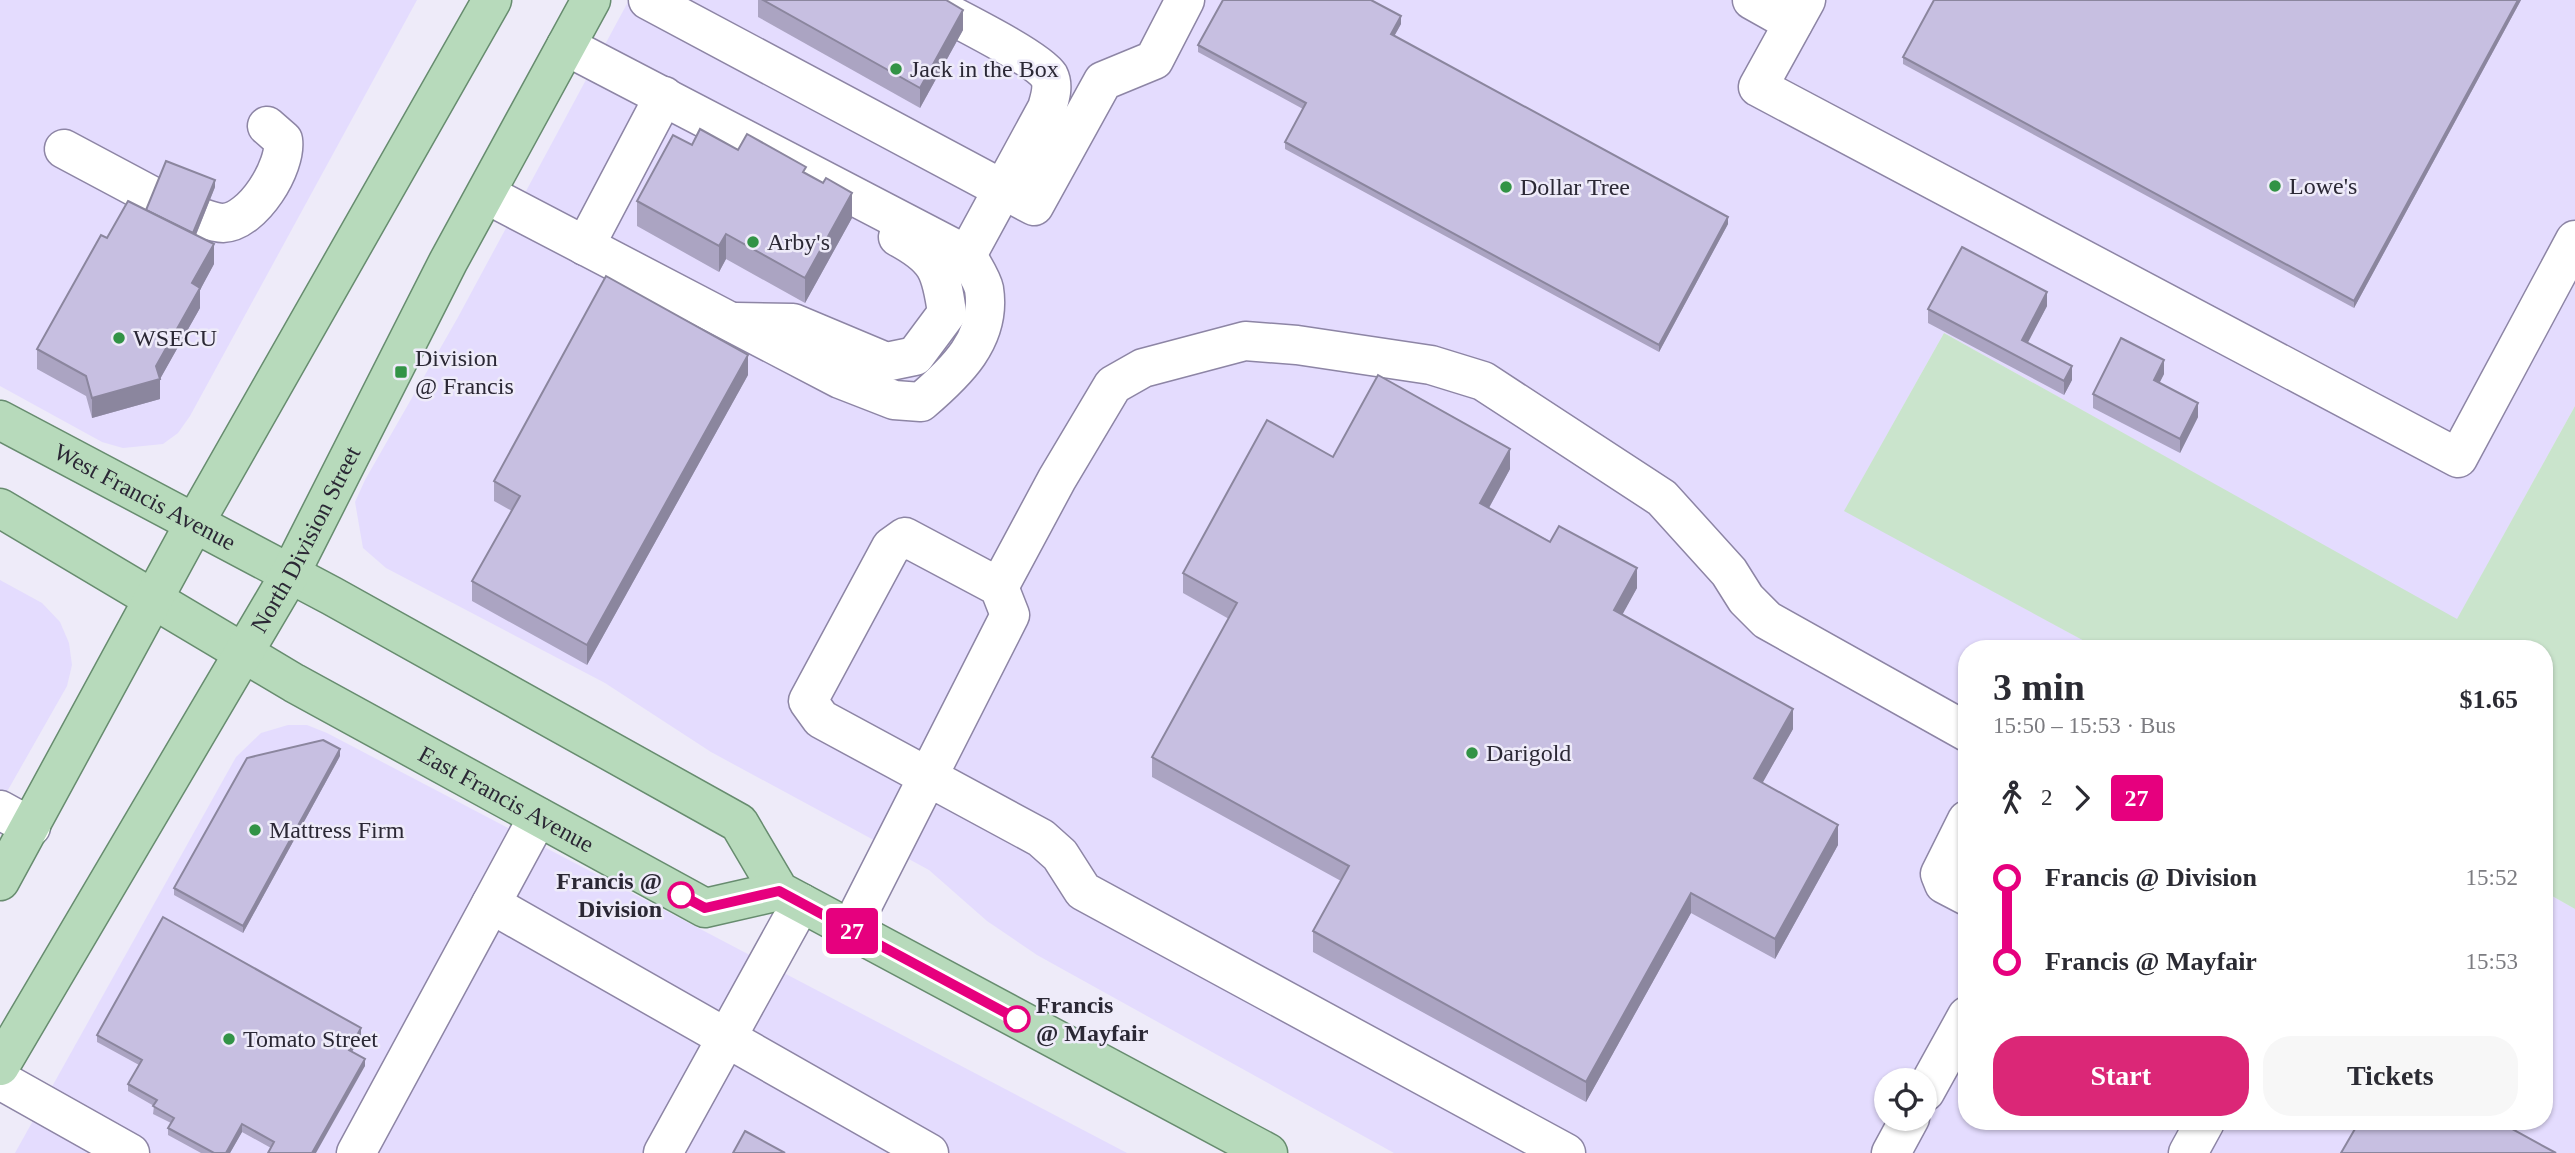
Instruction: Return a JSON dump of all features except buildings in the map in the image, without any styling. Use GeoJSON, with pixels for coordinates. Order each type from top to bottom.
{"type":"FeatureCollection","features":[{"type":"Feature","properties":{"kind":"main road"},"geometry":{"type":"LineString","coordinates":[[0,881],[15,819],[155,598],[194,524],[492,0]]}},
{"type":"Feature","properties":{"kind":"main road","name":"North Division Street"},"geometry":{"type":"LineString","coordinates":[[0,1066],[290,574],[448,262],[592,0]]}},
{"type":"Feature","properties":{"kind":"main road","name":"West Francis Avenue"},"geometry":{"type":"LineString","coordinates":[[0,420],[290,574]]}},
{"type":"Feature","properties":{"kind":"main road"},"geometry":{"type":"LineString","coordinates":[[0,508],[244,651]]}},
{"type":"Feature","properties":{"kind":"main road"},"geometry":{"type":"LineString","coordinates":[[290,574],[738,823],[790,897],[1268,1153]]}},
{"type":"Feature","properties":{"kind":"main road","name":"East Francis Avenue"},"geometry":{"type":"LineString","coordinates":[[244,651],[294,683],[705,908],[790,897]]}},
{"type":"Feature","properties":{"kind":"lane"},"geometry":{"type":"LineString","coordinates":[[648,0],[698,12],[1034,205],[1103,81],[1154,60],[1185,0]]}},
{"type":"Feature","properties":{"kind":"lane"},"geometry":{"type":"LineString","coordinates":[[922,0],[1031,61],[1048,76],[1052,92],[1047,108],[967,255]]}},
{"type":"Feature","properties":{"kind":"lane"},"geometry":{"type":"LineString","coordinates":[[1752,0],[1799,11],[1758,87],[2458,458],[2575,240]]}},
{"type":"Feature","properties":{"kind":"lane"},"geometry":{"type":"LineString","coordinates":[[486,194],[840,379],[894,400],[921,402],[951,376],[981,335],[984,289],[967,255],[566,46]]}},
{"type":"Feature","properties":{"kind":"lane"},"geometry":{"type":"LineString","coordinates":[[585,247],[664,96]]}},
{"type":"Feature","properties":{"kind":"lane"},"geometry":{"type":"LineString","coordinates":[[202,218],[224,223],[246,214],[258,203],[284,156],[283,140],[267,126]]}},
{"type":"Feature","properties":{"kind":"lane"},"geometry":{"type":"LineString","coordinates":[[730,322],[793,323],[886,362],[915,356],[947,313],[942,275],[919,249],[802,183],[755,143]]}},
{"type":"Feature","properties":{"kind":"lane"},"geometry":{"type":"LineString","coordinates":[[64,149],[153,197]]}},
{"type":"Feature","properties":{"kind":"lane"},"geometry":{"type":"LineString","coordinates":[[999,587],[1057,479],[1113,386],[1143,368],[1245,341],[1297,345],[1431,365],[1483,381],[1662,498],[1729,572],[1746,598],[1767,620],[1958,727]]}},
{"type":"Feature","properties":{"kind":"lane"},"geometry":{"type":"LineString","coordinates":[[850,930],[928,777],[1010,615],[999,587],[905,537],[891,547],[808,701],[821,719],[928,777],[1051,845],[1083,891],[1566,1153]]}},
{"type":"Feature","properties":{"kind":"lane"},"geometry":{"type":"LineString","coordinates":[[356,1153],[538,817]]}},
{"type":"Feature","properties":{"kind":"lane"},"geometry":{"type":"LineString","coordinates":[[1958,838],[1940,874],[1944,884],[1958,891]]}},
{"type":"Feature","properties":{"kind":"lane"},"geometry":{"type":"LineString","coordinates":[[663,1153],[727,1037],[790,897]]}},
{"type":"Feature","properties":{"kind":"lane"},"geometry":{"type":"LineString","coordinates":[[491,904],[929,1153]]}},
{"type":"Feature","properties":{"kind":"lane"},"geometry":{"type":"LineString","coordinates":[[1937,1070],[1958,1032]]}},
{"type":"Feature","properties":{"kind":"lane"},"geometry":{"type":"LineString","coordinates":[[0,1080],[121,1151]]}},
{"type":"Feature","properties":{"kind":"lane"},"geometry":{"type":"LineString","coordinates":[[2188,1153],[2201,1130]]}},
{"type":"Feature","properties":{"kind":"lane"},"geometry":{"type":"LineString","coordinates":[[1891,1153],[1903,1131]]}},
{"type":"Feature","properties":{"kind":"shaded area"},"geometry":{"type":"Polygon","coordinates":[[[0,0],[417,0],[190,416],[178,433],[163,444],[123,448],[102,442],[0,386],[0,0]]]}},
{"type":"Feature","properties":{"kind":"shaded area"},"geometry":{"type":"Polygon","coordinates":[[[629,0],[2575,0],[2575,406],[2457,620],[1944,333],[1845,510],[2083,640],[1958,640],[1958,1130],[2553,1130],[2553,897],[2575,909],[2575,1153],[1394,1153],[1037,955],[987,921],[929,870],[711,752],[605,683],[386,568],[363,548],[355,502],[629,0]]]}},
{"type":"Feature","properties":{"kind":"shaded area"},"geometry":{"type":"Polygon","coordinates":[[[0,580],[42,603],[60,622],[69,643],[72,665],[67,686],[0,804],[0,580]]]}},
{"type":"Feature","properties":{"kind":"shaded area"},"geometry":{"type":"Polygon","coordinates":[[[288,725],[307,725],[327,733],[1127,1153],[15,1153],[236,757],[261,733],[288,725]]]}},
{"type":"Feature","properties":{"kind":"green space"},"geometry":{"type":"Polygon","coordinates":[[[1944,333],[2457,619],[2575,406],[2575,909],[2553,897],[2553,640],[2082,640],[1844,511],[1944,333]]]}},
{"type":"Feature","properties":{"kind":"bus line","name":"27"},"geometry":{"type":"LineString","coordinates":[[681,895],[705,908],[779,891],[1017,1019]]}},
{"type":"Feature","properties":{"kind":"place","name":"Jack in the Box"},"geometry":{"type":"Point","coordinates":[896,69]}},
{"type":"Feature","properties":{"kind":"place","name":"Lowe's"},"geometry":{"type":"Point","coordinates":[2275,186]}},
{"type":"Feature","properties":{"kind":"place","name":"Dollar Tree"},"geometry":{"type":"Point","coordinates":[1506,187]}},
{"type":"Feature","properties":{"kind":"place","name":"Arby's"},"geometry":{"type":"Point","coordinates":[753,242]}},
{"type":"Feature","properties":{"kind":"place","name":"WSECU"},"geometry":{"type":"Point","coordinates":[119,338]}},
{"type":"Feature","properties":{"kind":"place","name":"Division @ Francis"},"geometry":{"type":"Point","coordinates":[401,372]}},
{"type":"Feature","properties":{"kind":"place","name":"Darigold"},"geometry":{"type":"Point","coordinates":[1472,753]}},
{"type":"Feature","properties":{"kind":"place","name":"Mattress Firm"},"geometry":{"type":"Point","coordinates":[255,830]}},
{"type":"Feature","properties":{"kind":"place","name":"Francis @ Division"},"geometry":{"type":"Point","coordinates":[681,895]}},
{"type":"Feature","properties":{"kind":"place","name":"Francis @ Mayfair"},"geometry":{"type":"Point","coordinates":[1017,1019]}},
{"type":"Feature","properties":{"kind":"place","name":"Tomato Street"},"geometry":{"type":"Point","coordinates":[229,1039]}}]}
